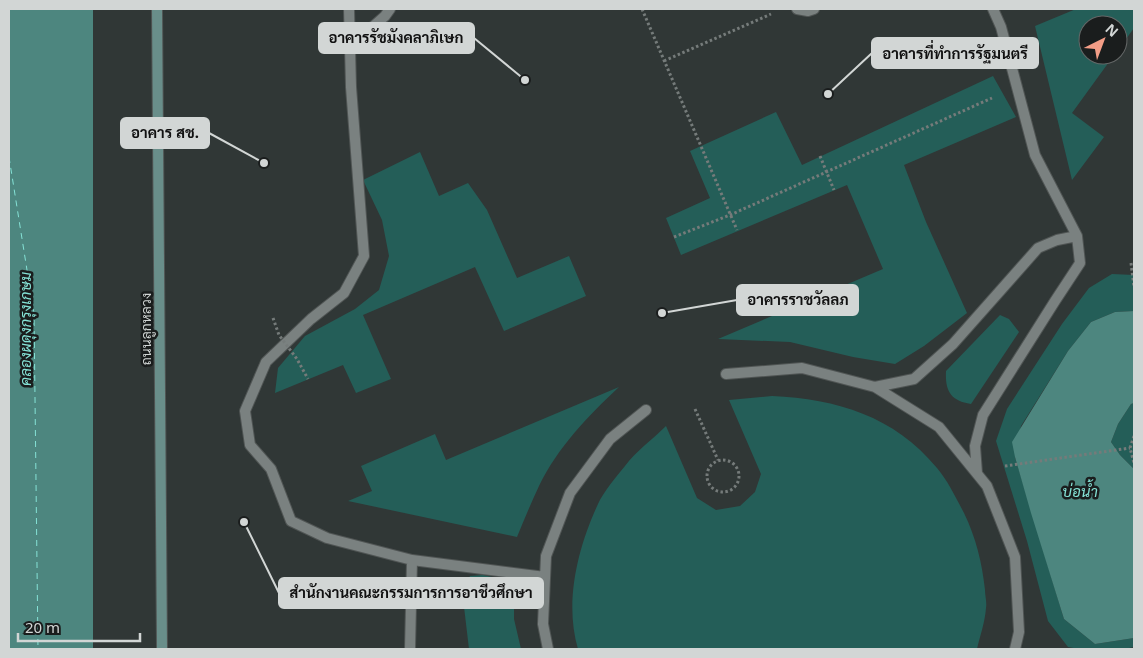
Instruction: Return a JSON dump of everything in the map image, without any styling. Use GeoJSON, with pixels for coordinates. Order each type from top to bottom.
{"type":"FeatureCollection","features":[{"type":"Feature","properties":{"kind":"street","name":"ถนนลูกหลวง"},"geometry":{"type":"LineString","coordinates":[[156,9],[162,649]]}},
{"type":"Feature","properties":{"kind":"lane"},"geometry":{"type":"LineString","coordinates":[[349,9],[350,87],[364,256],[344,293],[311,319],[266,362],[245,411],[250,445],[271,468],[291,521],[327,538],[412,560],[545,577]]}},
{"type":"Feature","properties":{"kind":"lane"},"geometry":{"type":"LineString","coordinates":[[350,47],[385,16],[390,9]]}},
{"type":"Feature","properties":{"kind":"lane"},"geometry":{"type":"LineString","coordinates":[[796,9],[808,11],[814,9]]}},
{"type":"Feature","properties":{"kind":"lane"},"geometry":{"type":"LineString","coordinates":[[977,473],[975,446],[983,415],[1080,263],[1077,236],[1035,155],[1001,27],[993,9]]}},
{"type":"Feature","properties":{"kind":"lane"},"geometry":{"type":"LineString","coordinates":[[875,387],[914,379],[953,344],[1038,248],[1057,240],[1077,236]]}},
{"type":"Feature","properties":{"kind":"lane"},"geometry":{"type":"LineString","coordinates":[[726,374],[802,368],[875,387],[939,427],[987,486],[1015,557],[1020,632],[1015,649]]}},
{"type":"Feature","properties":{"kind":"lane"},"geometry":{"type":"LineString","coordinates":[[548,649],[543,624],[546,556],[570,493],[610,439],[646,410]]}},
{"type":"Feature","properties":{"kind":"lane"},"geometry":{"type":"LineString","coordinates":[[410,649],[412,560]]}},
{"type":"Feature","properties":{"kind":"path"},"geometry":{"type":"LineString","coordinates":[[642,9],[737,230]]}},
{"type":"Feature","properties":{"kind":"path"},"geometry":{"type":"LineString","coordinates":[[664,61],[775,12]]}},
{"type":"Feature","properties":{"kind":"path"},"geometry":{"type":"LineString","coordinates":[[674,237],[730,215],[1016,87]]}},
{"type":"Feature","properties":{"kind":"path"},"geometry":{"type":"LineString","coordinates":[[820,156],[834,190]]}},
{"type":"Feature","properties":{"kind":"path"},"geometry":{"type":"LineString","coordinates":[[1131,263],[1134,287]]}},
{"type":"Feature","properties":{"kind":"path"},"geometry":{"type":"LineString","coordinates":[[273,318],[278,335],[298,359],[308,379]]}},
{"type":"Feature","properties":{"kind":"path"},"geometry":{"type":"LineString","coordinates":[[695,409],[718,460]]}},
{"type":"Feature","properties":{"kind":"path"},"geometry":{"type":"LineString","coordinates":[[1134,436],[1130,448],[1134,463]]}},
{"type":"Feature","properties":{"kind":"path"},"geometry":{"type":"LineString","coordinates":[[1012,465],[1130,448]]}},
{"type":"Feature","properties":{"kind":"path"},"geometry":{"type":"LineString","coordinates":[[718,460],[729,461],[737,467],[740,477],[731,490],[721,492],[709,483],[707,478],[710,467],[718,460]]}},
{"type":"Feature","properties":{"kind":"shaded area"},"geometry":{"type":"Polygon","coordinates":[[[1076,9],[1134,9],[1134,28],[1128,36],[1128,15],[1078,15],[1078,65],[1107,65],[1072,113],[1104,137],[1072,180],[1035,26],[1076,9]]]}},
{"type":"Feature","properties":{"kind":"shaded area"},"geometry":{"type":"Polygon","coordinates":[[[993,76],[1016,117],[904,165],[926,222],[967,313],[924,346],[895,364],[853,357],[790,342],[718,339],[883,269],[847,185],[681,255],[666,218],[710,198],[690,151],[776,112],[802,165],[993,76]]]}},
{"type":"Feature","properties":{"kind":"shaded area"},"geometry":{"type":"Polygon","coordinates":[[[420,152],[439,196],[468,183],[487,210],[517,278],[569,256],[586,296],[504,331],[475,267],[363,315],[391,379],[356,393],[343,365],[275,393],[278,368],[305,336],[355,309],[379,290],[389,256],[382,220],[363,180],[420,152]]]}},
{"type":"Feature","properties":{"kind":"shaded area"},"geometry":{"type":"Polygon","coordinates":[[[1112,274],[1134,275],[1134,311],[1115,312],[1091,322],[1068,351],[1021,426],[1015,457],[1064,619],[1095,644],[1134,638],[1134,647],[1118,650],[1092,650],[1068,647],[1048,621],[1027,541],[996,441],[1007,409],[1062,324],[1089,288],[1112,274]]]}},
{"type":"Feature","properties":{"kind":"shaded area"},"geometry":{"type":"Polygon","coordinates":[[[1000,315],[1009,319],[1019,332],[971,404],[958,400],[950,394],[946,371],[1000,315]]]}},
{"type":"Feature","properties":{"kind":"shaded area"},"geometry":{"type":"Polygon","coordinates":[[[619,387],[585,421],[555,458],[539,486],[517,537],[348,501],[372,491],[361,466],[435,434],[446,460],[619,387]]]}},
{"type":"Feature","properties":{"kind":"shaded area"},"geometry":{"type":"Polygon","coordinates":[[[772,396],[819,401],[863,414],[883,423],[902,435],[937,468],[964,513],[980,560],[986,606],[984,624],[977,649],[578,649],[572,613],[575,575],[584,538],[601,499],[610,484],[634,455],[666,426],[697,498],[716,510],[740,506],[755,492],[761,474],[729,400],[772,396]]]}},
{"type":"Feature","properties":{"kind":"shaded area"},"geometry":{"type":"Polygon","coordinates":[[[1134,403],[1134,469],[1120,455],[1111,442],[1118,424],[1131,404],[1134,403]]]}},
{"type":"Feature","properties":{"kind":"shaded area"},"geometry":{"type":"Polygon","coordinates":[[[483,575],[506,580],[514,588],[514,619],[521,649],[469,649],[462,590],[470,576],[483,575]]]}},
{"type":"Feature","properties":{"kind":"water","name":"คลองผดุงกรุงเกษม"},"geometry":{"type":"Polygon","coordinates":[[[9,9],[93,9],[93,649],[9,649],[9,9]]]}},
{"type":"Feature","properties":{"kind":"water","name":"บ่อน้ำ"},"geometry":{"type":"Polygon","coordinates":[[[1134,311],[1134,403],[1131,404],[1118,424],[1111,442],[1120,455],[1134,469],[1134,638],[1095,644],[1064,619],[1031,513],[1012,442],[1068,351],[1091,322],[1115,312],[1134,311]]]}},
{"type":"Feature","properties":{"kind":"ferry route"},"geometry":{"type":"LineString","coordinates":[[9,157],[34,314],[38,649]]}},
{"type":"Feature","properties":{"kind":"place","name":"อาคารรัชมังคลาภิเษก"},"geometry":{"type":"Point","coordinates":[525,80]}},
{"type":"Feature","properties":{"kind":"place","name":"อาคารที่ทำการรัฐมนตรี"},"geometry":{"type":"Point","coordinates":[828,94]}},
{"type":"Feature","properties":{"kind":"place","name":"อาคาร สช."},"geometry":{"type":"Point","coordinates":[264,163]}},
{"type":"Feature","properties":{"kind":"place","name":"อาคารราชวัลลภ"},"geometry":{"type":"Point","coordinates":[662,313]}},
{"type":"Feature","properties":{"kind":"place","name":"สำนักงานคณะกรรมการการอาชีวศึกษา"},"geometry":{"type":"Point","coordinates":[244,522]}}]}
